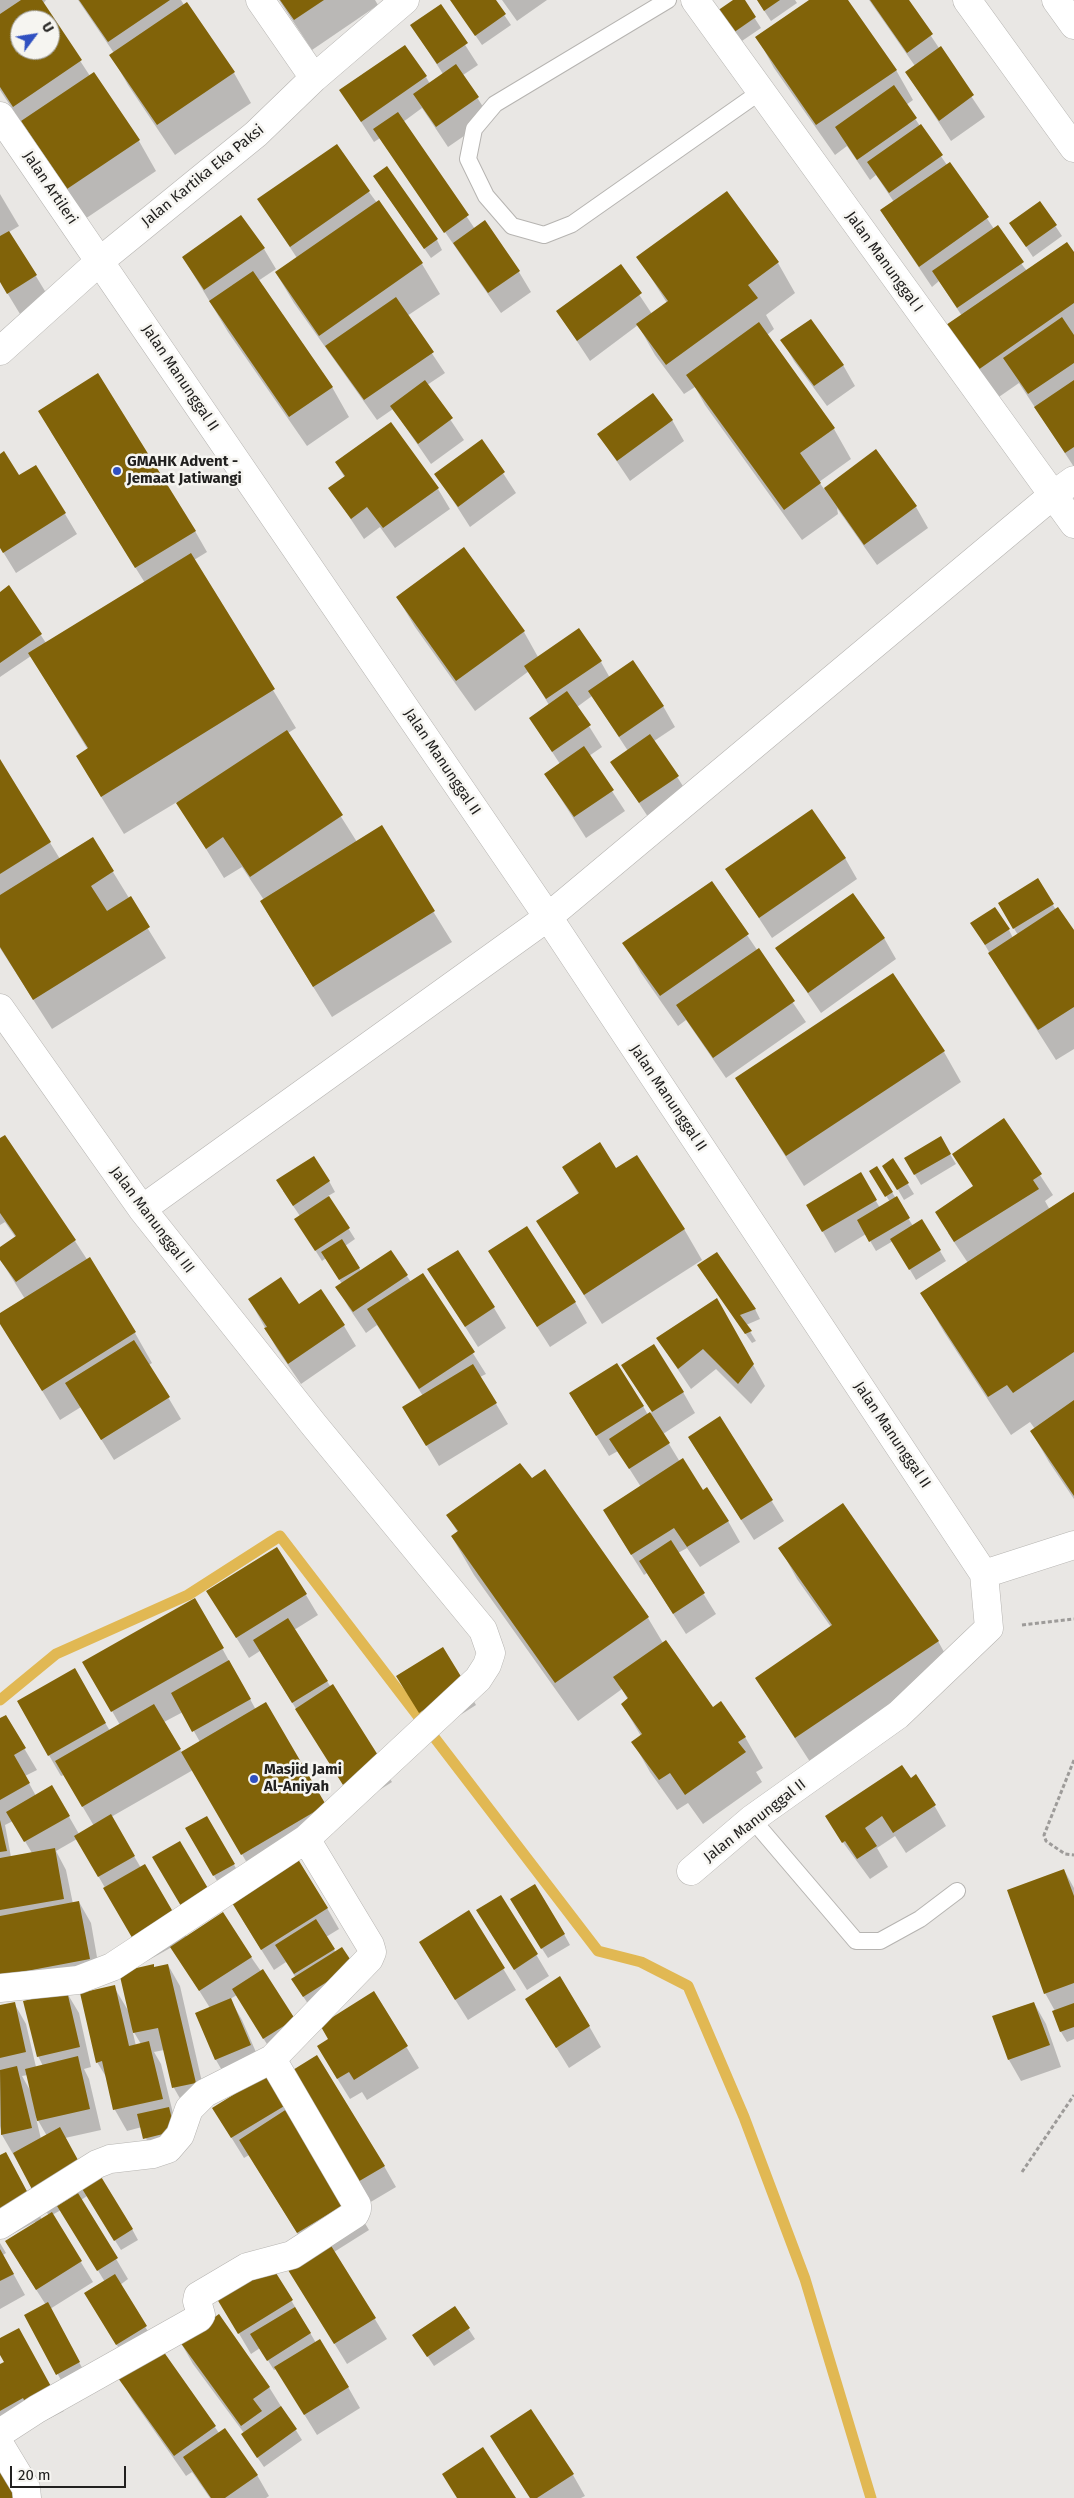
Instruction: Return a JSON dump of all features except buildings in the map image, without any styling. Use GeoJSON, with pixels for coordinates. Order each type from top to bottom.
{"type":"FeatureCollection","features":[{"type":"Feature","properties":{"kind":"main road"},"geometry":{"type":"LineString","coordinates":[[260,0],[314,78]]}},
{"type":"Feature","properties":{"kind":"main road","name":"Jalan Kartika Eka Paksi"},"geometry":{"type":"LineString","coordinates":[[0,352],[100,261],[256,134],[314,78],[405,0]]}},
{"type":"Feature","properties":{"kind":"main road","name":"Jalan Manunggal I"},"geometry":{"type":"LineString","coordinates":[[695,0],[760,92],[1063,487],[1074,524]]}},
{"type":"Feature","properties":{"kind":"main road"},"geometry":{"type":"LineString","coordinates":[[966,0],[1074,148]]}},
{"type":"Feature","properties":{"kind":"main road"},"geometry":{"type":"LineString","coordinates":[[1056,0],[1074,26]]}},
{"type":"Feature","properties":{"kind":"main road","name":"Jalan Artileri"},"geometry":{"type":"LineString","coordinates":[[0,116],[100,261]]}},
{"type":"Feature","properties":{"kind":"main road","name":"Jalan Manunggal II"},"geometry":{"type":"LineString","coordinates":[[100,261],[548,917],[984,1574],[989,1628],[898,1715],[752,1820],[691,1871]]}},
{"type":"Feature","properties":{"kind":"main road"},"geometry":{"type":"LineString","coordinates":[[142,1209],[548,917],[1063,487]]}},
{"type":"Feature","properties":{"kind":"main road","name":"Jalan Manunggal III"},"geometry":{"type":"LineString","coordinates":[[0,1008],[142,1209],[314,1425],[483,1630],[489,1642],[491,1653],[487,1665],[478,1679],[306,1838],[112,1967],[78,1980],[0,1988]]}},
{"type":"Feature","properties":{"kind":"main road"},"geometry":{"type":"LineString","coordinates":[[984,1574],[1074,1545]]}},
{"type":"Feature","properties":{"kind":"main road"},"geometry":{"type":"LineString","coordinates":[[0,2225],[97,2164],[110,2159],[153,2154],[168,2149],[180,2135],[189,2110],[205,2093],[272,2059],[369,1959],[372,1952],[370,1945],[306,1838]]}},
{"type":"Feature","properties":{"kind":"main road"},"geometry":{"type":"LineString","coordinates":[[0,2433],[37,2409],[199,2318],[201,2315],[197,2301],[198,2296],[247,2267],[292,2255],[355,2214],[357,2205],[272,2059]]}},
{"type":"Feature","properties":{"kind":"main road"},"geometry":{"type":"LineString","coordinates":[[0,2446],[26,2488],[27,2498]]}},
{"type":"Feature","properties":{"kind":"lane"},"geometry":{"type":"LineString","coordinates":[[668,0],[495,104],[474,129],[468,159],[486,196],[512,226],[544,235],[572,224],[760,92]]}},
{"type":"Feature","properties":{"kind":"lane"},"geometry":{"type":"LineString","coordinates":[[752,1820],[856,1941],[880,1941],[920,1919],[957,1891]]}},
{"type":"Feature","properties":{"kind":"path"},"geometry":{"type":"LineString","coordinates":[[989,1628],[1074,1619]]}},
{"type":"Feature","properties":{"kind":"path"},"geometry":{"type":"LineString","coordinates":[[1074,1760],[1044,1834],[1046,1841],[1065,1854],[1074,1855]]}},
{"type":"Feature","properties":{"kind":"path"},"geometry":{"type":"LineString","coordinates":[[1022,2172],[1074,2095]]}},
{"type":"Feature","properties":{"kind":"waterway"},"geometry":{"type":"LineString","coordinates":[[0,1700],[56,1654],[188,1595],[280,1536],[598,1951],[641,1962],[688,1986],[744,2117],[805,2279],[871,2498]]}},
{"type":"Feature","properties":{"kind":"place","name":"GMAHK Advent - Jemaat Jatiwangi"},"geometry":{"type":"Point","coordinates":[117,471]}},
{"type":"Feature","properties":{"kind":"place","name":"Masjid Jami Al-Aniyah"},"geometry":{"type":"Point","coordinates":[254,1779]}}]}
